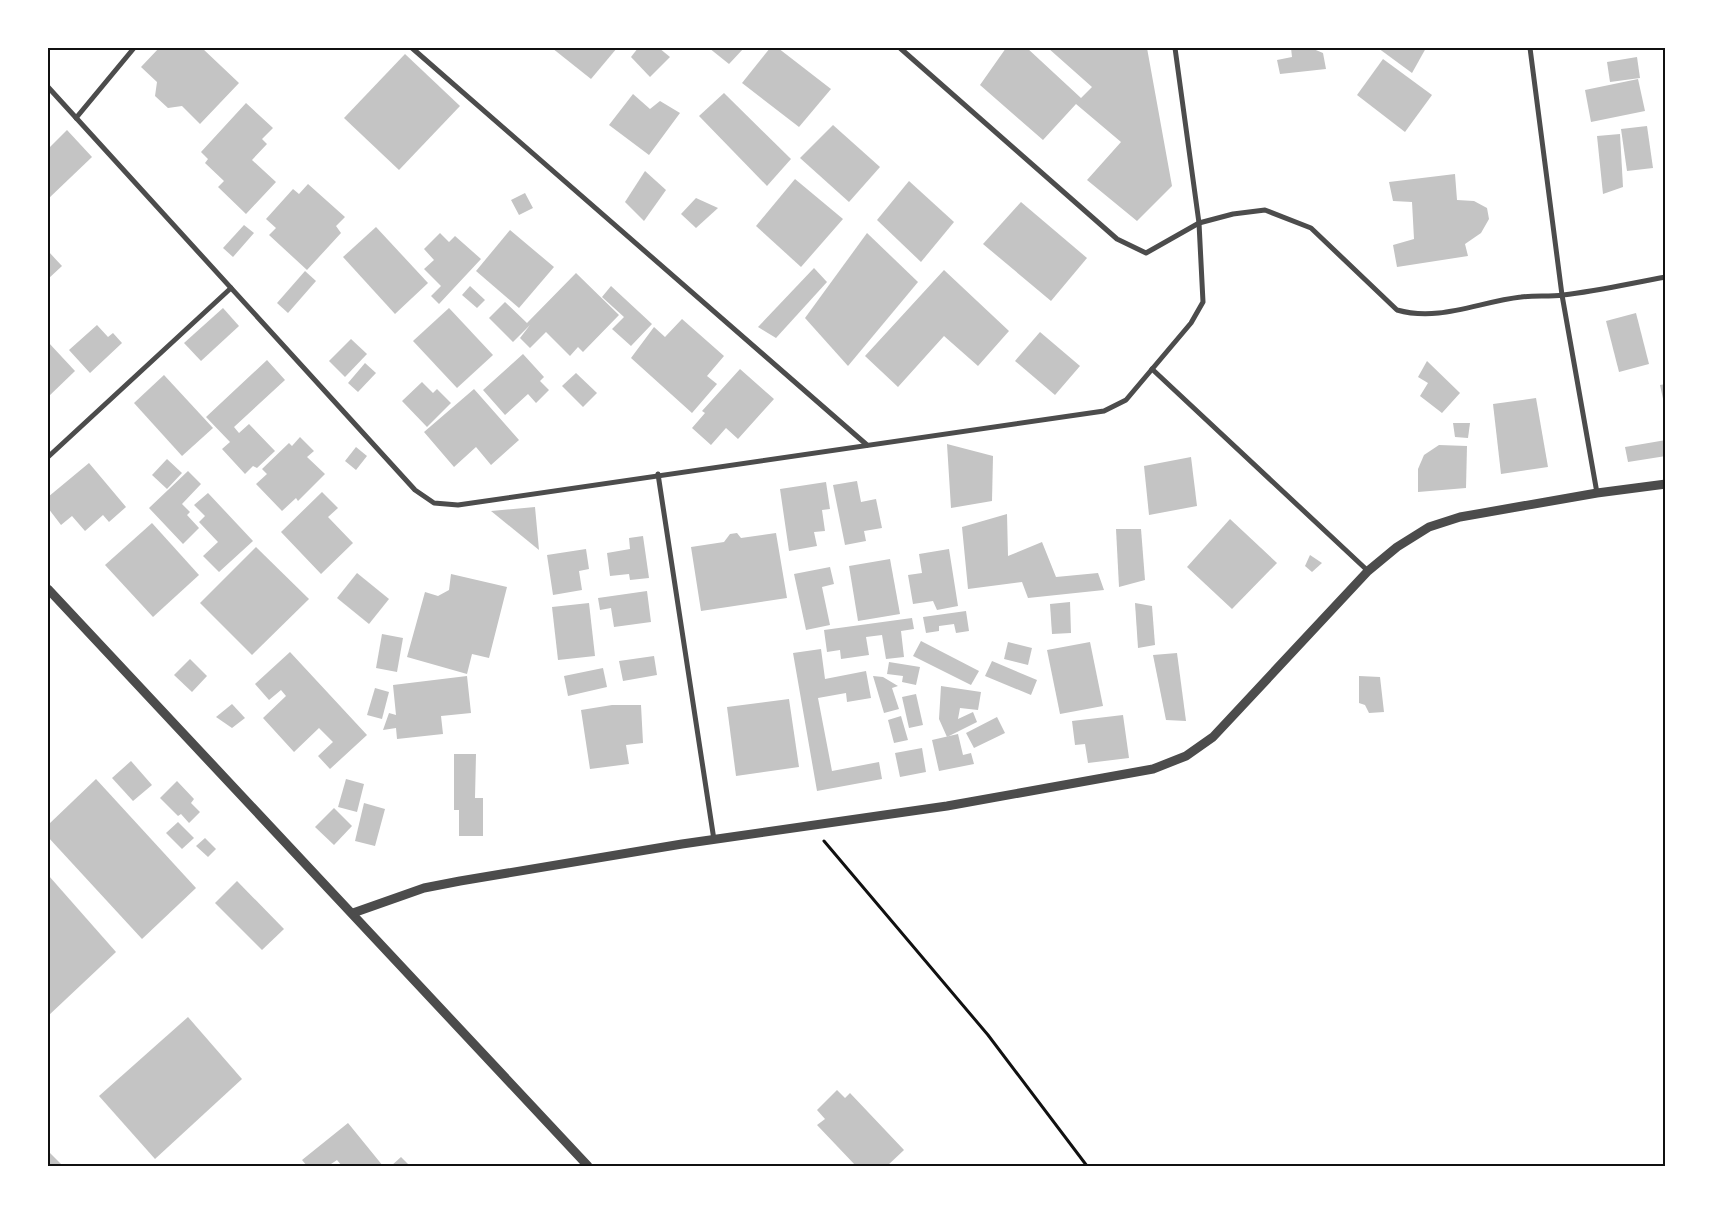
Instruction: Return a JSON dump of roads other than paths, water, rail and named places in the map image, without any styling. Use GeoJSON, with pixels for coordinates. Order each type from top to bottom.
{"type":"FeatureCollection","features":[{"type":"Feature","properties":{"kind":"street"},"geometry":{"type":"LineString","coordinates":[[76,118],[134,48]]}},
{"type":"Feature","properties":{"kind":"street"},"geometry":{"type":"LineString","coordinates":[[412,48],[867,445]]}},
{"type":"Feature","properties":{"kind":"street"},"geometry":{"type":"LineString","coordinates":[[900,48],[1116,239],[1146,253],[1199,223],[1233,214],[1266,210],[1310,228],[1397,310],[1415,316],[1440,314],[1522,296],[1562,296],[1666,277]]}},
{"type":"Feature","properties":{"kind":"street"},"geometry":{"type":"LineString","coordinates":[[48,88],[415,490],[434,503],[458,504],[1104,411],[1126,400],[1191,323],[1203,302],[1199,223],[1175,48]]}},
{"type":"Feature","properties":{"kind":"street"},"geometry":{"type":"LineString","coordinates":[[1530,48],[1562,296],[1597,493]]}},
{"type":"Feature","properties":{"kind":"street"},"geometry":{"type":"LineString","coordinates":[[48,457],[231,288]]}},
{"type":"Feature","properties":{"kind":"street"},"geometry":{"type":"LineString","coordinates":[[1152,369],[1368,571]]}},
{"type":"Feature","properties":{"kind":"street"},"geometry":{"type":"LineString","coordinates":[[658,474],[714,840]]}},
{"type":"Feature","properties":{"kind":"street"},"geometry":{"type":"LineString","coordinates":[[353,913],[424,888],[460,881],[714,840],[947,806],[1153,769],[1186,756],[1213,737],[1368,571],[1397,547],[1429,527],[1460,517],[1597,493],[1666,484]]}},
{"type":"Feature","properties":{"kind":"street"},"geometry":{"type":"LineString","coordinates":[[48,589],[588,1166]]}}]}
